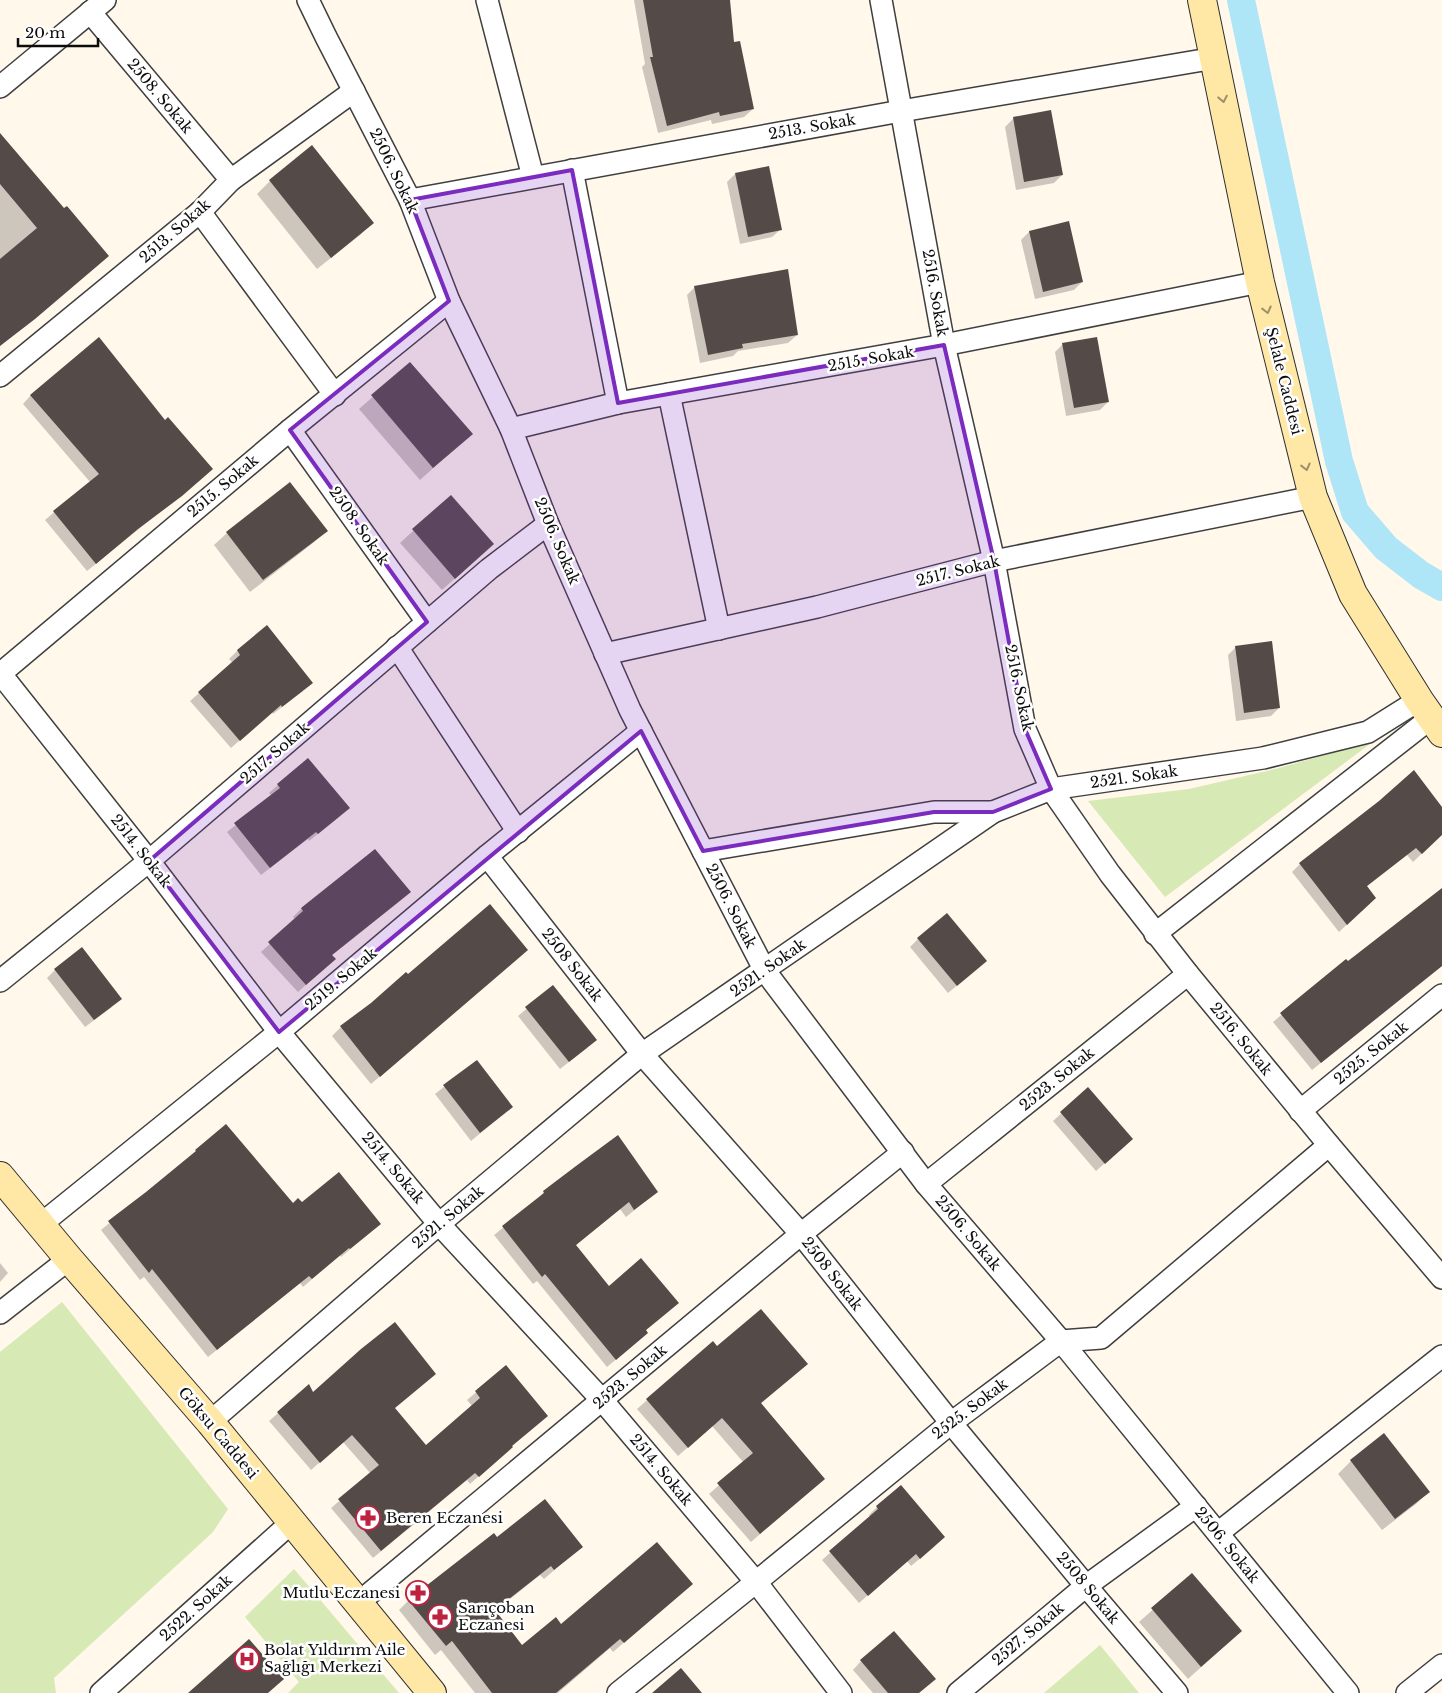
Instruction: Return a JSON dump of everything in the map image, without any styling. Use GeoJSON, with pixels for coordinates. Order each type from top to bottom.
{"type":"FeatureCollection","features":[{"type":"Feature","properties":{"kind":"street"},"geometry":{"type":"LineString","coordinates":[[487,0],[533,177]]}},
{"type":"Feature","properties":{"kind":"street","name":"2516. Sokak"},"geometry":{"type":"LineString","coordinates":[[882,0],[944,346],[994,561],[1026,729],[1051,790],[1155,934],[1300,1111],[1442,1278]]}},
{"type":"Feature","properties":{"kind":"street","name":"Şelale Caddesi"},"geometry":{"type":"LineString","coordinates":[[1202,0],[1260,282],[1313,498],[1352,594],[1431,717]]}},
{"type":"Feature","properties":{"kind":"street","name":"2506. Sokak"},"geometry":{"type":"LineString","coordinates":[[314,1],[354,91],[410,200],[449,301],[511,429],[548,524],[605,654],[641,731],[765,971],[926,1184],[1060,1341],[1348,1693]]}},
{"type":"Feature","properties":{"kind":"street"},"geometry":{"type":"LineString","coordinates":[[0,87],[97,6]]}},
{"type":"Feature","properties":{"kind":"street","name":"2508. Sokak"},"geometry":{"type":"LineString","coordinates":[[97,6],[231,180]]}},
{"type":"Feature","properties":{"kind":"street","name":"2513. Sokak"},"geometry":{"type":"LineString","coordinates":[[410,200],[901,110],[1215,58]]}},
{"type":"Feature","properties":{"kind":"street","name":"2513. Sokak"},"geometry":{"type":"LineString","coordinates":[[0,376],[200,212],[231,180],[354,91]]}},
{"type":"Feature","properties":{"kind":"street"},"geometry":{"type":"LineString","coordinates":[[572,170],[618,403]]}},
{"type":"Feature","properties":{"kind":"street"},"geometry":{"type":"LineString","coordinates":[[200,212],[334,395]]}},
{"type":"Feature","properties":{"kind":"street","name":"2515. Sokak"},"geometry":{"type":"LineString","coordinates":[[511,429],[618,403],[944,346],[1260,282]]}},
{"type":"Feature","properties":{"kind":"street","name":"2515. Sokak"},"geometry":{"type":"LineString","coordinates":[[0,674],[290,430],[449,301]]}},
{"type":"Feature","properties":{"kind":"street"},"geometry":{"type":"LineString","coordinates":[[669,394],[719,629]]}},
{"type":"Feature","properties":{"kind":"street","name":"2508. Sokak"},"geometry":{"type":"LineString","coordinates":[[290,430],[427,622]]}},
{"type":"Feature","properties":{"kind":"street","name":"2517. Sokak"},"geometry":{"type":"LineString","coordinates":[[605,654],[817,607],[994,561],[1313,498]]}},
{"type":"Feature","properties":{"kind":"street","name":"2517. Sokak"},"geometry":{"type":"LineString","coordinates":[[0,981],[150,861],[397,647],[489,570],[548,524]]}},
{"type":"Feature","properties":{"kind":"street"},"geometry":{"type":"LineString","coordinates":[[397,647],[518,832]]}},
{"type":"Feature","properties":{"kind":"street","name":"2514. Sokak"},"geometry":{"type":"LineString","coordinates":[[0,674],[150,861],[279,1032],[439,1224],[602,1400],[756,1582],[842,1693]]}},
{"type":"Feature","properties":{"kind":"street"},"geometry":{"type":"LineString","coordinates":[[1155,934],[1431,717]]}},
{"type":"Feature","properties":{"kind":"street","name":"2521. Sokak"},"geometry":{"type":"LineString","coordinates":[[210,1422],[439,1224],[642,1054],[993,812],[1051,790],[1263,758],[1431,717]]}},
{"type":"Feature","properties":{"kind":"street","name":"2519. Sokak"},"geometry":{"type":"LineString","coordinates":[[40,1225],[279,1032],[487,856],[641,731]]}},
{"type":"Feature","properties":{"kind":"street"},"geometry":{"type":"LineString","coordinates":[[703,851],[934,812],[993,812]]}},
{"type":"Feature","properties":{"kind":"street","name":"2508 Sokak"},"geometry":{"type":"LineString","coordinates":[[487,856],[642,1054],[801,1234],[951,1423],[1177,1693]]}},
{"type":"Feature","properties":{"kind":"street","name":"2523. Sokak"},"geometry":{"type":"LineString","coordinates":[[926,1184],[1188,974]]}},
{"type":"Feature","properties":{"kind":"street","name":"2525. Sokak"},"geometry":{"type":"LineString","coordinates":[[1300,1111],[1442,995]]}},
{"type":"Feature","properties":{"kind":"street"},"geometry":{"type":"LineString","coordinates":[[1060,1341],[1101,1338],[1329,1145]]}},
{"type":"Feature","properties":{"kind":"street","name":"2523. Sokak"},"geometry":{"type":"LineString","coordinates":[[357,1604],[801,1234],[903,1152]]}},
{"type":"Feature","properties":{"kind":"street","name":"Göksu Caddesi"},"geometry":{"type":"LineString","coordinates":[[0,1176],[210,1422],[357,1604],[432,1693]]}},
{"type":"Feature","properties":{"kind":"street"},"geometry":{"type":"LineString","coordinates":[[0,1313],[69,1259]]}},
{"type":"Feature","properties":{"kind":"street","name":"2525. Sokak"},"geometry":{"type":"LineString","coordinates":[[618,1693],[951,1423],[1060,1341]]}},
{"type":"Feature","properties":{"kind":"street"},"geometry":{"type":"LineString","coordinates":[[1218,1533],[1442,1356]]}},
{"type":"Feature","properties":{"kind":"street","name":"2527. Sokak"},"geometry":{"type":"LineString","coordinates":[[958,1693],[1086,1586],[1196,1506]]}},
{"type":"Feature","properties":{"kind":"street","name":"2522. Sokak"},"geometry":{"type":"LineString","coordinates":[[101,1693],[292,1522]]}},
{"type":"Feature","properties":{"kind":"street"},"geometry":{"type":"LineString","coordinates":[[1406,1693],[1442,1665]]}},
{"type":"Feature","properties":{"kind":"highlighted area"},"geometry":{"type":"Polygon","coordinates":[[[572,170],[618,403],[944,345],[994,561],[1025,729],[1051,789],[993,812],[934,812],[703,851],[641,731],[279,1032],[149,861],[427,622],[290,430],[449,301],[410,200],[572,170]]]}},
{"type":"Feature","properties":{"kind":"green space"},"geometry":{"type":"Polygon","coordinates":[[[1374,741],[1165,897],[1088,801],[1189,789],[1279,768],[1374,741]]]}},
{"type":"Feature","properties":{"kind":"green space"},"geometry":{"type":"Polygon","coordinates":[[[62,1302],[228,1509],[213,1532],[54,1678],[56,1693],[0,1693],[0,1352],[62,1302]]]}},
{"type":"Feature","properties":{"kind":"green space"},"geometry":{"type":"Polygon","coordinates":[[[294,1569],[399,1693],[288,1693],[299,1682],[245,1617],[294,1569]]]}},
{"type":"Feature","properties":{"kind":"green space"},"geometry":{"type":"Polygon","coordinates":[[[1100,1645],[1139,1693],[1044,1693],[1100,1645]]]}},
{"type":"Feature","properties":{"kind":"building"},"geometry":{"type":"Polygon","coordinates":[[[643,0],[730,0],[734,42],[740,41],[754,109],[720,116],[719,112],[667,126],[650,57],[653,57],[643,0]]]}},
{"type":"Feature","properties":{"kind":"building"},"geometry":{"type":"Polygon","coordinates":[[[1051,110],[1063,175],[1024,182],[1013,117],[1051,110]]]}},
{"type":"Feature","properties":{"kind":"building"},"geometry":{"type":"Polygon","coordinates":[[[0,133],[64,208],[67,206],[109,256],[0,346],[0,259],[37,228],[0,184],[0,133]]]}},
{"type":"Feature","properties":{"kind":"building"},"geometry":{"type":"Polygon","coordinates":[[[312,145],[374,223],[331,258],[269,180],[312,145]]]}},
{"type":"Feature","properties":{"kind":"building"},"geometry":{"type":"Polygon","coordinates":[[[769,166],[782,230],[748,237],[735,173],[769,166]]]}},
{"type":"Feature","properties":{"kind":"building"},"geometry":{"type":"Polygon","coordinates":[[[1069,221],[1083,282],[1043,292],[1029,231],[1069,221]]]}},
{"type":"Feature","properties":{"kind":"building"},"geometry":{"type":"Polygon","coordinates":[[[788,269],[798,335],[742,344],[743,348],[708,355],[694,286],[788,269]]]}},
{"type":"Feature","properties":{"kind":"building"},"geometry":{"type":"Polygon","coordinates":[[[99,337],[165,420],[168,417],[213,469],[96,564],[53,511],[99,474],[30,395],[99,337]]]}},
{"type":"Feature","properties":{"kind":"building"},"geometry":{"type":"Polygon","coordinates":[[[1097,337],[1109,402],[1074,408],[1062,343],[1097,337]]]}},
{"type":"Feature","properties":{"kind":"building"},"geometry":{"type":"Polygon","coordinates":[[[410,362],[473,434],[433,468],[371,395],[410,362]]]}},
{"type":"Feature","properties":{"kind":"building"},"geometry":{"type":"Polygon","coordinates":[[[290,482],[328,531],[263,580],[226,532],[290,482]]]}},
{"type":"Feature","properties":{"kind":"building"},"geometry":{"type":"Polygon","coordinates":[[[451,495],[494,544],[455,579],[412,529],[451,495]]]}},
{"type":"Feature","properties":{"kind":"building"},"geometry":{"type":"Polygon","coordinates":[[[267,625],[313,683],[282,707],[281,705],[240,741],[198,692],[240,655],[237,650],[267,625]]]}},
{"type":"Feature","properties":{"kind":"building"},"geometry":{"type":"Polygon","coordinates":[[[1272,641],[1280,708],[1244,713],[1235,646],[1272,641]]]}},
{"type":"Feature","properties":{"kind":"building"},"geometry":{"type":"Polygon","coordinates":[[[308,758],[350,808],[318,834],[316,832],[270,868],[234,823],[280,788],[277,784],[308,758]]]}},
{"type":"Feature","properties":{"kind":"building"},"geometry":{"type":"Polygon","coordinates":[[[1414,770],[1442,807],[1442,835],[1422,854],[1416,848],[1367,886],[1376,898],[1347,925],[1299,863],[1379,801],[1414,770]]]}},
{"type":"Feature","properties":{"kind":"building"},"geometry":{"type":"Polygon","coordinates":[[[375,849],[411,892],[332,955],[336,959],[306,985],[268,942],[303,911],[301,908],[375,849]]]}},
{"type":"Feature","properties":{"kind":"building"},"geometry":{"type":"Polygon","coordinates":[[[1442,888],[1442,966],[1321,1063],[1280,1013],[1346,959],[1348,961],[1442,888]]]}},
{"type":"Feature","properties":{"kind":"building"},"geometry":{"type":"Polygon","coordinates":[[[490,904],[528,950],[380,1077],[340,1026],[371,1003],[406,972],[408,974],[490,904]]]}},
{"type":"Feature","properties":{"kind":"building"},"geometry":{"type":"Polygon","coordinates":[[[947,913],[987,961],[957,986],[917,938],[947,913]]]}},
{"type":"Feature","properties":{"kind":"building"},"geometry":{"type":"Polygon","coordinates":[[[82,947],[122,999],[94,1020],[54,969],[82,947]]]}},
{"type":"Feature","properties":{"kind":"building"},"geometry":{"type":"Polygon","coordinates":[[[553,985],[597,1040],[569,1062],[525,1007],[553,985]]]}},
{"type":"Feature","properties":{"kind":"building"},"geometry":{"type":"Polygon","coordinates":[[[477,1060],[513,1107],[480,1133],[443,1085],[477,1060]]]}},
{"type":"Feature","properties":{"kind":"building"},"geometry":{"type":"Polygon","coordinates":[[[1088,1087],[1133,1139],[1105,1164],[1060,1112],[1088,1087]]]}},
{"type":"Feature","properties":{"kind":"building"},"geometry":{"type":"Polygon","coordinates":[[[226,1124],[293,1203],[298,1198],[302,1202],[339,1172],[381,1224],[312,1279],[309,1276],[217,1350],[152,1269],[149,1273],[108,1221],[196,1151],[226,1124]]]}},
{"type":"Feature","properties":{"kind":"building"},"geometry":{"type":"Polygon","coordinates":[[[618,1135],[658,1192],[634,1210],[629,1202],[576,1245],[609,1286],[641,1258],[679,1303],[646,1330],[648,1333],[616,1360],[545,1274],[542,1277],[502,1226],[544,1193],[543,1191],[618,1135]]]}},
{"type":"Feature","properties":{"kind":"building"},"geometry":{"type":"Polygon","coordinates":[[[761,1309],[808,1364],[761,1403],[825,1479],[760,1534],[717,1483],[753,1453],[722,1418],[688,1448],[646,1399],[713,1341],[717,1346],[761,1309]]]}},
{"type":"Feature","properties":{"kind":"building"},"geometry":{"type":"Polygon","coordinates":[[[395,1322],[436,1374],[395,1408],[426,1445],[480,1398],[475,1391],[506,1365],[548,1416],[479,1477],[475,1473],[381,1551],[338,1499],[379,1465],[352,1435],[320,1463],[277,1412],[309,1384],[313,1392],[361,1349],[395,1322]]]}},
{"type":"Feature","properties":{"kind":"building"},"geometry":{"type":"Polygon","coordinates":[[[1384,1433],[1430,1492],[1395,1519],[1350,1460],[1384,1433]]]}},
{"type":"Feature","properties":{"kind":"building"},"geometry":{"type":"Polygon","coordinates":[[[901,1485],[945,1537],[920,1559],[916,1554],[868,1596],[829,1551],[878,1509],[876,1506],[901,1485]]]}},
{"type":"Feature","properties":{"kind":"building"},"geometry":{"type":"Polygon","coordinates":[[[545,1499],[583,1547],[554,1570],[551,1566],[495,1610],[522,1645],[556,1617],[561,1624],[657,1542],[693,1584],[624,1643],[620,1639],[556,1693],[492,1693],[452,1641],[446,1646],[408,1600],[494,1533],[497,1537],[545,1499]]]}},
{"type":"Feature","properties":{"kind":"building"},"geometry":{"type":"Polygon","coordinates":[[[1192,1573],[1242,1631],[1201,1667],[1151,1608],[1192,1573]]]}},
{"type":"Feature","properties":{"kind":"building"},"geometry":{"type":"Polygon","coordinates":[[[894,1631],[936,1679],[919,1693],[888,1693],[860,1660],[894,1631]]]}},
{"type":"Feature","properties":{"kind":"building","name":"Bolat Yıldırım Aile Sağlığı Merkezi"},"geometry":{"type":"Polygon","coordinates":[[[249,1639],[284,1679],[268,1693],[188,1693],[249,1639]]]}},
{"type":"Feature","properties":{"kind":"building"},"geometry":{"type":"Polygon","coordinates":[[[681,1668],[702,1693],[652,1693],[681,1668]]]}},
{"type":"Feature","properties":{"kind":"waterway"},"geometry":{"type":"LineString","coordinates":[[1241,0],[1339,461],[1355,512],[1386,548],[1421,575],[1442,587]]}},
{"type":"Feature","properties":{"kind":"place","name":"Beren Eczanesi"},"geometry":{"type":"Point","coordinates":[368,1518]}},
{"type":"Feature","properties":{"kind":"place","name":"Mutlu Eczanesi"},"geometry":{"type":"Point","coordinates":[418,1593]}},
{"type":"Feature","properties":{"kind":"place","name":"Sarıçoban Eczanesi"},"geometry":{"type":"Point","coordinates":[440,1617]}},
{"type":"Feature","properties":{"kind":"place","name":"Bolat Yıldırım Aile Sağlığı Merkezi"},"geometry":{"type":"Point","coordinates":[247,1659]}}]}
